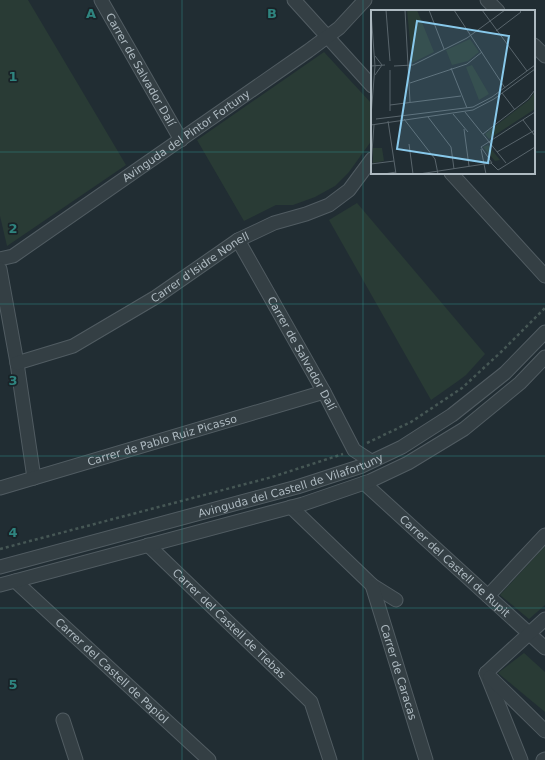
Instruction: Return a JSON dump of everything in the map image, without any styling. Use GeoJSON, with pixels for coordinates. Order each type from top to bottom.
{"type":"FeatureCollection","features":[{"type":"Feature","properties":{"kind":"street","name":"Carrer de Salvador Dalí"},"geometry":{"type":"LineString","coordinates":[[101,0],[181,140]]}},
{"type":"Feature","properties":{"kind":"street"},"geometry":{"type":"LineString","coordinates":[[294,0],[371,85]]}},
{"type":"Feature","properties":{"kind":"street","name":"Avinguda del Pintor Fortuny"},"geometry":{"type":"LineString","coordinates":[[0,259],[14,256],[308,51],[339,28],[365,0]]}},
{"type":"Feature","properties":{"kind":"street"},"geometry":{"type":"LineString","coordinates":[[487,0],[497,10]]}},
{"type":"Feature","properties":{"kind":"street"},"geometry":{"type":"LineString","coordinates":[[535,47],[545,56]]}},
{"type":"Feature","properties":{"kind":"street","name":"Carrer d'Isidre Nonell"},"geometry":{"type":"LineString","coordinates":[[17,363],[73,346],[156,297],[238,240],[274,223],[306,214],[329,205],[349,190],[371,160]]}},
{"type":"Feature","properties":{"kind":"street"},"geometry":{"type":"LineString","coordinates":[[453,174],[545,276]]}},
{"type":"Feature","properties":{"kind":"street","name":"Carrer de Salvador Dalí"},"geometry":{"type":"LineString","coordinates":[[238,240],[324,392],[354,450],[371,462]]}},
{"type":"Feature","properties":{"kind":"street"},"geometry":{"type":"LineString","coordinates":[[0,269],[17,363],[34,478]]}},
{"type":"Feature","properties":{"kind":"street","name":"Avinguda del Castell de Vilafortuny"},"geometry":{"type":"LineString","coordinates":[[0,567],[297,487],[362,466],[402,447],[452,415],[505,373],[545,332]]}},
{"type":"Feature","properties":{"kind":"street","name":"Avinguda del Castell de Vilafortuny"},"geometry":{"type":"LineString","coordinates":[[0,585],[303,504],[370,481],[408,463],[464,429],[520,383],[545,357]]}},
{"type":"Feature","properties":{"kind":"street","name":"Carrer de Pablo Ruiz Picasso"},"geometry":{"type":"LineString","coordinates":[[0,488],[324,392]]}},
{"type":"Feature","properties":{"kind":"street","name":"Carrer del Castell de Rupit"},"geometry":{"type":"LineString","coordinates":[[364,483],[545,648]]}},
{"type":"Feature","properties":{"kind":"street"},"geometry":{"type":"LineString","coordinates":[[291,507],[372,584],[396,600]]}},
{"type":"Feature","properties":{"kind":"street"},"geometry":{"type":"LineString","coordinates":[[488,596],[545,535]]}},
{"type":"Feature","properties":{"kind":"street","name":"Carrer del Castell de Tiebas"},"geometry":{"type":"LineString","coordinates":[[148,545],[311,702],[330,760]]}},
{"type":"Feature","properties":{"kind":"street","name":"Carrer del Castell de Papiol"},"geometry":{"type":"LineString","coordinates":[[14,581],[210,760]]}},
{"type":"Feature","properties":{"kind":"street","name":"Carrer de Caracas"},"geometry":{"type":"LineString","coordinates":[[372,584],[426,760]]}},
{"type":"Feature","properties":{"kind":"street"},"geometry":{"type":"LineString","coordinates":[[486,673],[545,620]]}},
{"type":"Feature","properties":{"kind":"street"},"geometry":{"type":"LineString","coordinates":[[486,673],[545,731]]}},
{"type":"Feature","properties":{"kind":"street"},"geometry":{"type":"LineString","coordinates":[[486,673],[522,760]]}},
{"type":"Feature","properties":{"kind":"street"},"geometry":{"type":"LineString","coordinates":[[63,720],[76,760]]}},
{"type":"Feature","properties":{"kind":"path"},"geometry":{"type":"LineString","coordinates":[[0,549],[272,477],[354,451],[411,422],[462,388],[545,308]]}},
{"type":"Feature","properties":{"kind":"green space"},"geometry":{"type":"Polygon","coordinates":[[[0,0],[28,0],[126,165],[7,246],[0,216],[0,0]]]}},
{"type":"Feature","properties":{"kind":"green space"},"geometry":{"type":"Polygon","coordinates":[[[324,52],[371,103],[371,141],[349,172],[335,186],[315,197],[293,205],[276,205],[244,221],[197,140],[324,52]]]}},
{"type":"Feature","properties":{"kind":"green space"},"geometry":{"type":"Polygon","coordinates":[[[357,203],[485,354],[466,375],[431,400],[329,220],[357,203]]]}},
{"type":"Feature","properties":{"kind":"green space"},"geometry":{"type":"Polygon","coordinates":[[[545,546],[545,605],[529,619],[500,595],[545,546]]]}},
{"type":"Feature","properties":{"kind":"green space"},"geometry":{"type":"Polygon","coordinates":[[[524,653],[545,672],[545,712],[498,673],[524,653]]]}}]}
